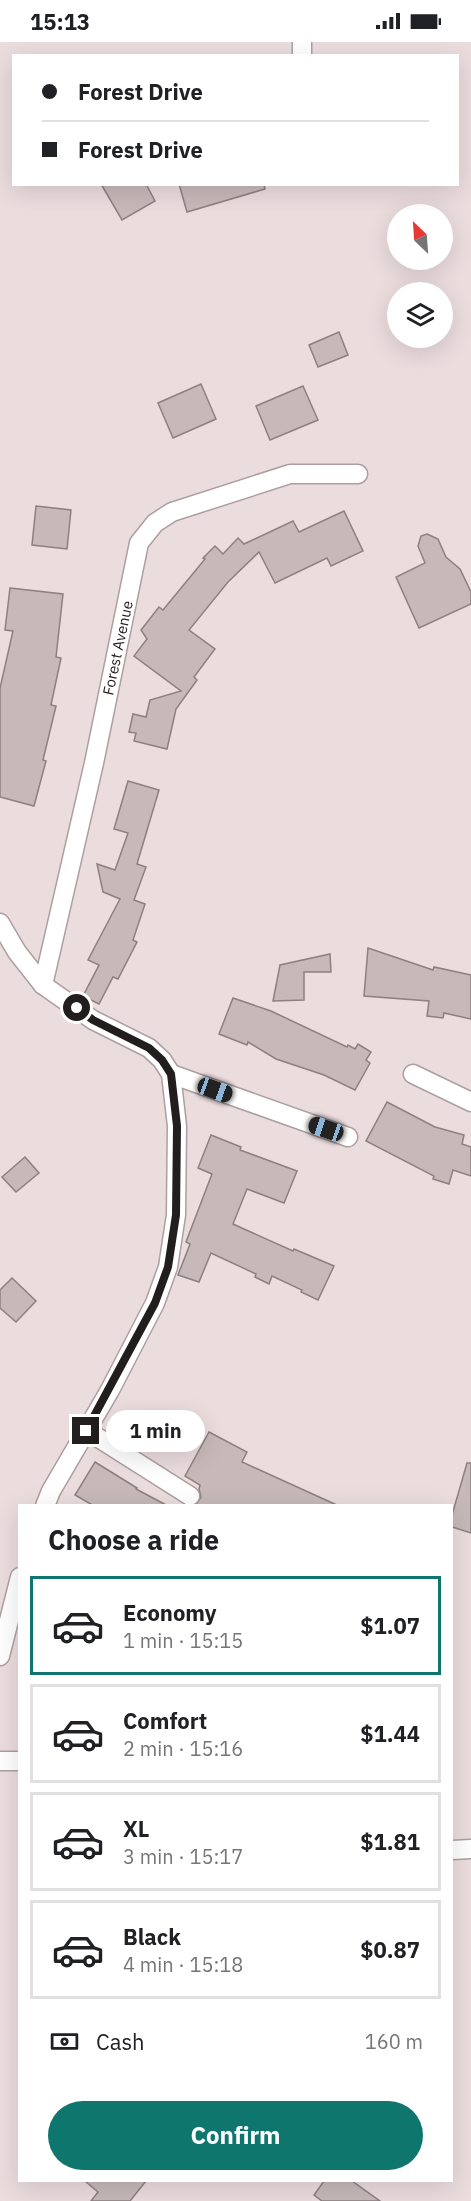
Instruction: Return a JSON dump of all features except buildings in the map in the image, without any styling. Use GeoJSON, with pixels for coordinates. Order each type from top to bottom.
{"type":"FeatureCollection","features":[{"type":"Feature","properties":{"kind":"street","name":"Forest Avenue"},"geometry":{"type":"LineString","coordinates":[[43,985],[94,763],[139,543],[155,523],[172,512],[290,474],[358,474]]}},
{"type":"Feature","properties":{"kind":"street"},"geometry":{"type":"LineString","coordinates":[[0,923],[17,952],[43,985],[93,1020],[149,1048],[162,1060],[171,1074],[177,1126],[176,1215],[168,1267],[155,1303],[46,1504]]}},
{"type":"Feature","properties":{"kind":"street"},"geometry":{"type":"LineString","coordinates":[[171,1074],[348,1137]]}},
{"type":"Feature","properties":{"kind":"street"},"geometry":{"type":"LineString","coordinates":[[413,1074],[471,1102]]}},
{"type":"Feature","properties":{"kind":"street"},"geometry":{"type":"LineString","coordinates":[[86,1431],[190,1496]]}},
{"type":"Feature","properties":{"kind":"street"},"geometry":{"type":"LineString","coordinates":[[0,1656],[18,1585]]}},
{"type":"Feature","properties":{"kind":"street"},"geometry":{"type":"LineString","coordinates":[[0,1761],[18,1761]]}},
{"type":"Feature","properties":{"kind":"street"},"geometry":{"type":"LineString","coordinates":[[453,1850],[471,1849]]}},
{"type":"Feature","properties":{"kind":"route"},"geometry":{"type":"LineString","coordinates":[[77,1008],[93,1020],[149,1048],[162,1060],[171,1074],[177,1126],[176,1215],[168,1267],[155,1303],[86,1431]]}}]}
